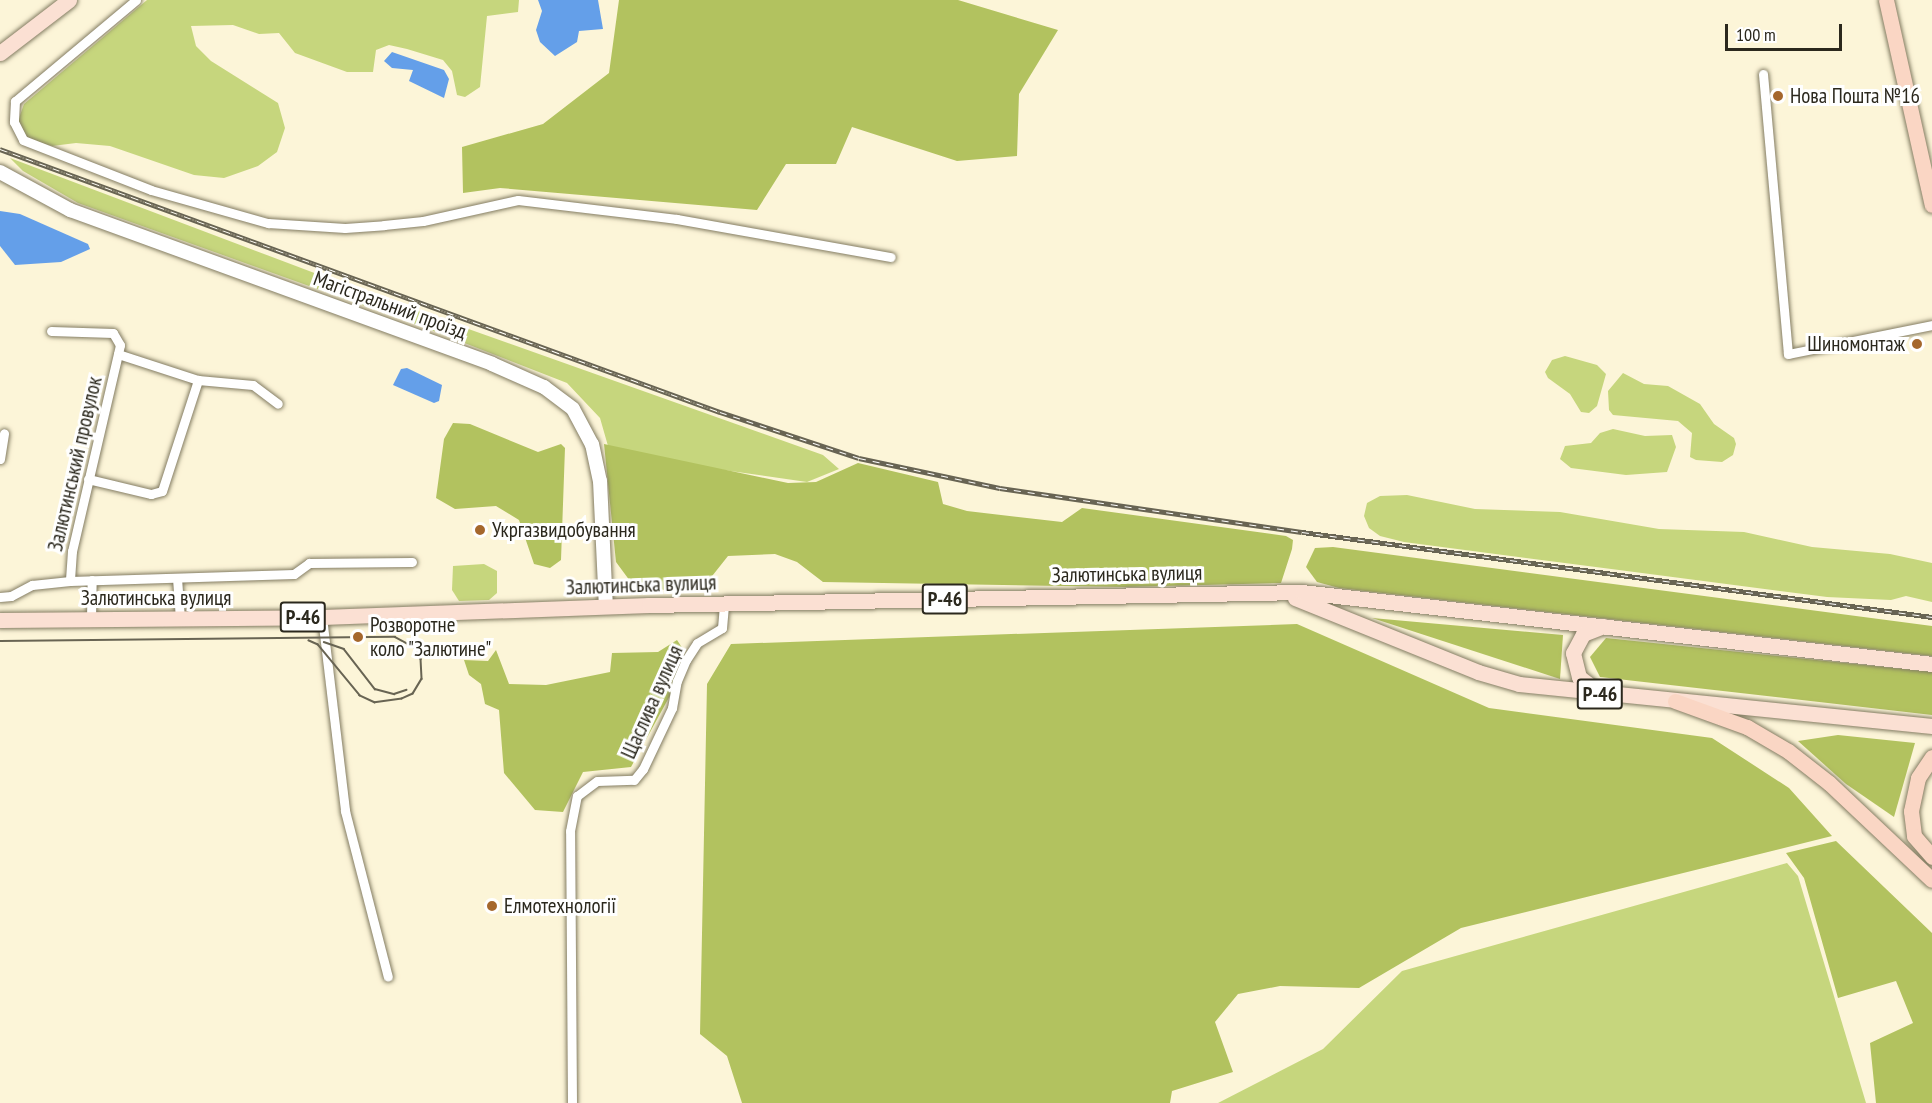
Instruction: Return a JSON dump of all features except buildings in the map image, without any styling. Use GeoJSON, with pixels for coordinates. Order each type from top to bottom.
{"type":"FeatureCollection","features":[{"type":"Feature","properties":{"kind":"highway"},"geometry":{"type":"LineString","coordinates":[[1886,0],[1932,205]]}},
{"type":"Feature","properties":{"kind":"highway"},"geometry":{"type":"LineString","coordinates":[[1675,700],[1747,727],[1788,752],[1829,783],[1932,880]]}},
{"type":"Feature","properties":{"kind":"highway"},"geometry":{"type":"LineString","coordinates":[[1932,757],[1916,784],[1911,811],[1914,836],[1932,857]]}},
{"type":"Feature","properties":{"kind":"main road"},"geometry":{"type":"LineString","coordinates":[[0,53],[69,0]]}},
{"type":"Feature","properties":{"kind":"main road","name":"Магістральний проїзд"},"geometry":{"type":"LineString","coordinates":[[0,172],[70,210],[492,364],[544,387],[573,410],[592,444],[600,481],[606,607]]}},
{"type":"Feature","properties":{"kind":"main road","name":"Р-46"},"geometry":{"type":"LineString","coordinates":[[1284,594],[1302,592],[1610,625],[1932,664]]}},
{"type":"Feature","properties":{"kind":"main road","name":"Залютинська вулиця"},"geometry":{"type":"LineString","coordinates":[[0,620],[322,617],[724,604],[1284,594]]}},
{"type":"Feature","properties":{"kind":"main road","name":"Р-46"},"geometry":{"type":"LineString","coordinates":[[1284,594],[1324,607],[1491,677],[1605,695],[1932,726]]}},
{"type":"Feature","properties":{"kind":"main road"},"geometry":{"type":"LineString","coordinates":[[1605,695],[1579,677],[1573,653],[1579,638],[1588,630],[1610,625]]}},
{"type":"Feature","properties":{"kind":"street"},"geometry":{"type":"LineString","coordinates":[[136,0],[15,101],[14,122],[23,140],[151,190],[268,223],[345,228],[413,222],[518,200],[677,219],[891,257]]}},
{"type":"Feature","properties":{"kind":"street"},"geometry":{"type":"LineString","coordinates":[[1763,74],[1788,354],[1932,325]]}},
{"type":"Feature","properties":{"kind":"street"},"geometry":{"type":"LineString","coordinates":[[51,332],[113,333],[120,345],[118,354],[198,380],[253,385],[278,404]]}},
{"type":"Feature","properties":{"kind":"street","name":"Залютинський провулок"},"geometry":{"type":"LineString","coordinates":[[70,581],[72,551],[118,354]]}},
{"type":"Feature","properties":{"kind":"street"},"geometry":{"type":"LineString","coordinates":[[88,479],[151,494],[162,491],[198,380]]}},
{"type":"Feature","properties":{"kind":"street"},"geometry":{"type":"LineString","coordinates":[[0,459],[4,433]]}},
{"type":"Feature","properties":{"kind":"street"},"geometry":{"type":"LineString","coordinates":[[0,597],[11,596],[32,585],[70,581],[294,574],[309,562],[412,562]]}},
{"type":"Feature","properties":{"kind":"street"},"geometry":{"type":"LineString","coordinates":[[177,578],[180,619]]}},
{"type":"Feature","properties":{"kind":"street"},"geometry":{"type":"LineString","coordinates":[[91,619],[92,580]]}},
{"type":"Feature","properties":{"kind":"street","name":"Щаслива вулиця"},"geometry":{"type":"LineString","coordinates":[[572,1103],[570,831],[577,796],[597,781],[634,780],[643,769],[672,708],[676,681],[686,660],[697,643],[722,628],[724,604]]}},
{"type":"Feature","properties":{"kind":"street"},"geometry":{"type":"LineString","coordinates":[[322,617],[345,811],[388,977]]}},
{"type":"Feature","properties":{"kind":"green space"},"geometry":{"type":"Polygon","coordinates":[[[147,0],[519,0],[518,12],[487,16],[480,87],[465,97],[457,95],[452,71],[443,60],[407,49],[389,45],[376,50],[373,72],[347,72],[295,53],[279,33],[259,34],[233,25],[191,26],[196,46],[211,61],[278,103],[285,128],[277,152],[258,166],[224,178],[194,175],[110,146],[76,143],[52,146],[28,139],[18,121],[24,104],[147,0]]]}},
{"type":"Feature","properties":{"kind":"green space"},"geometry":{"type":"Polygon","coordinates":[[[619,0],[958,0],[1058,30],[1019,94],[1017,156],[957,161],[852,127],[836,164],[786,164],[757,210],[500,188],[463,193],[462,147],[543,124],[609,73],[619,0]]]}},
{"type":"Feature","properties":{"kind":"green space"},"geometry":{"type":"Polygon","coordinates":[[[10,158],[370,294],[823,455],[839,469],[807,482],[674,463],[608,446],[600,418],[567,383],[426,328],[78,203],[23,171],[10,158]]]}},
{"type":"Feature","properties":{"kind":"green space"},"geometry":{"type":"Polygon","coordinates":[[[1565,356],[1597,365],[1606,374],[1597,406],[1589,413],[1581,412],[1570,394],[1548,378],[1545,372],[1552,360],[1565,356]]]}},
{"type":"Feature","properties":{"kind":"green space"},"geometry":{"type":"Polygon","coordinates":[[[1623,373],[1644,384],[1668,386],[1700,404],[1714,424],[1734,438],[1736,444],[1733,455],[1722,462],[1696,460],[1690,457],[1692,433],[1678,421],[1613,415],[1609,410],[1608,391],[1623,373]]]}},
{"type":"Feature","properties":{"kind":"green space"},"geometry":{"type":"Polygon","coordinates":[[[453,423],[470,424],[538,452],[561,444],[565,448],[561,560],[550,568],[534,564],[519,520],[496,506],[455,509],[436,498],[444,439],[453,423]]]}},
{"type":"Feature","properties":{"kind":"green space"},"geometry":{"type":"Polygon","coordinates":[[[1613,429],[1645,436],[1672,435],[1676,447],[1667,472],[1626,475],[1571,468],[1560,459],[1565,446],[1591,443],[1600,433],[1613,429]]]}},
{"type":"Feature","properties":{"kind":"green space"},"geometry":{"type":"Polygon","coordinates":[[[604,444],[788,483],[816,482],[858,463],[938,482],[943,504],[967,511],[1062,522],[1082,508],[1286,536],[1293,540],[1292,549],[1281,583],[1124,587],[823,582],[797,562],[775,554],[728,556],[701,590],[668,591],[630,581],[616,562],[604,444]]]}},
{"type":"Feature","properties":{"kind":"green space"},"geometry":{"type":"Polygon","coordinates":[[[1407,495],[1475,509],[1560,512],[1659,529],[1744,532],[1812,547],[1890,554],[1932,563],[1932,602],[1906,596],[1891,600],[1827,597],[1404,542],[1380,536],[1369,528],[1364,516],[1367,503],[1380,496],[1407,495]]]}},
{"type":"Feature","properties":{"kind":"green space"},"geometry":{"type":"Polygon","coordinates":[[[1333,547],[1932,626],[1932,656],[1339,588],[1317,582],[1306,567],[1315,548],[1333,547]]]}},
{"type":"Feature","properties":{"kind":"green space"},"geometry":{"type":"Polygon","coordinates":[[[484,564],[497,571],[497,593],[489,600],[459,601],[452,590],[453,566],[484,564]]]}},
{"type":"Feature","properties":{"kind":"green space"},"geometry":{"type":"Polygon","coordinates":[[[1372,618],[1563,635],[1560,679],[1372,618]]]}},
{"type":"Feature","properties":{"kind":"green space"},"geometry":{"type":"Polygon","coordinates":[[[1297,624],[1489,708],[1712,738],[1789,788],[1832,836],[1461,928],[1359,988],[1280,986],[1238,994],[1215,1022],[1233,1072],[1172,1091],[1170,1103],[742,1103],[727,1056],[700,1034],[707,684],[731,644],[1297,624]]]}},
{"type":"Feature","properties":{"kind":"green space"},"geometry":{"type":"Polygon","coordinates":[[[1606,638],[1932,672],[1932,715],[1600,677],[1590,657],[1606,638]]]}},
{"type":"Feature","properties":{"kind":"green space"},"geometry":{"type":"Polygon","coordinates":[[[677,640],[683,649],[684,670],[631,767],[583,772],[563,812],[535,810],[504,773],[499,710],[485,704],[481,684],[469,675],[464,660],[488,661],[496,650],[509,684],[546,685],[610,672],[612,653],[658,652],[677,640]]]}},
{"type":"Feature","properties":{"kind":"green space"},"geometry":{"type":"Polygon","coordinates":[[[1838,735],[1915,743],[1894,817],[1846,784],[1798,741],[1838,735]]]}},
{"type":"Feature","properties":{"kind":"green space"},"geometry":{"type":"Polygon","coordinates":[[[1836,841],[1932,933],[1932,1103],[1876,1103],[1870,1043],[1913,1023],[1896,981],[1838,998],[1804,878],[1786,853],[1836,841]]]}},
{"type":"Feature","properties":{"kind":"green space"},"geometry":{"type":"Polygon","coordinates":[[[1787,863],[1798,876],[1866,1103],[1218,1103],[1323,1049],[1402,971],[1787,863]]]}},
{"type":"Feature","properties":{"kind":"water"},"geometry":{"type":"Polygon","coordinates":[[[538,0],[598,0],[603,29],[579,31],[577,42],[555,56],[540,42],[536,30],[542,11],[538,0]]]}},
{"type":"Feature","properties":{"kind":"water"},"geometry":{"type":"Polygon","coordinates":[[[392,52],[444,70],[449,79],[444,98],[409,81],[413,70],[392,68],[384,61],[392,52]]]}},
{"type":"Feature","properties":{"kind":"water"},"geometry":{"type":"Polygon","coordinates":[[[0,211],[20,214],[88,244],[90,249],[61,262],[15,265],[0,246],[0,211]]]}},
{"type":"Feature","properties":{"kind":"water"},"geometry":{"type":"Polygon","coordinates":[[[407,368],[442,385],[439,401],[434,403],[393,385],[401,369],[407,368]]]}},
{"type":"Feature","properties":{"kind":"tram line"},"geometry":{"type":"LineString","coordinates":[[0,641],[395,637],[414,647],[421,659],[422,679],[413,694],[402,699],[375,703],[360,696],[318,645],[309,641]]}},
{"type":"Feature","properties":{"kind":"tram line"},"geometry":{"type":"LineString","coordinates":[[324,642],[344,649],[375,689],[394,694],[406,690]]}},
{"type":"Feature","properties":{"kind":"railway"},"geometry":{"type":"LineString","coordinates":[[0,149],[720,412],[859,458],[1000,488],[1302,532],[1932,617]]}},
{"type":"Feature","properties":{"kind":"place","name":"Нова Пошта №16"},"geometry":{"type":"Point","coordinates":[1778,96]}},
{"type":"Feature","properties":{"kind":"place","name":"Шиномонтаж"},"geometry":{"type":"Point","coordinates":[1917,344]}},
{"type":"Feature","properties":{"kind":"place","name":"Укргазвидобування"},"geometry":{"type":"Point","coordinates":[480,530]}},
{"type":"Feature","properties":{"kind":"place","name":"Розворотне коло \"Залютине\""},"geometry":{"type":"Point","coordinates":[358,637]}},
{"type":"Feature","properties":{"kind":"place","name":"Елмотехнології"},"geometry":{"type":"Point","coordinates":[492,906]}}]}
